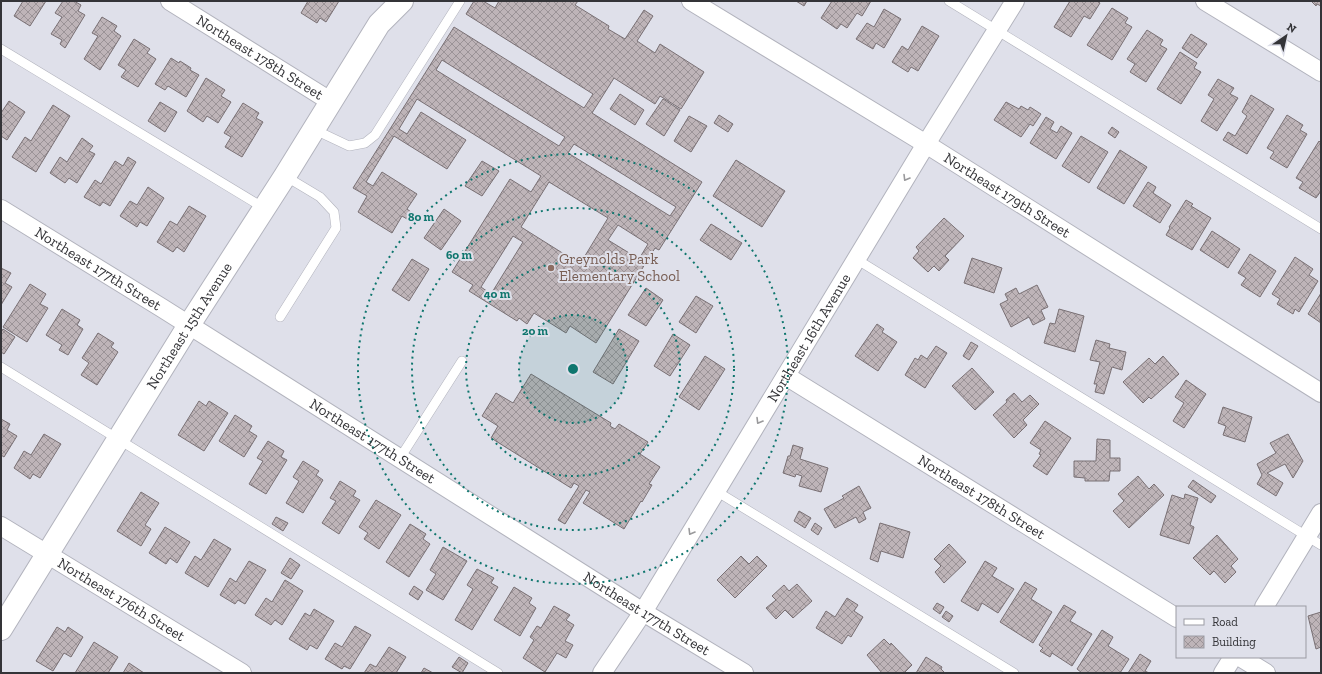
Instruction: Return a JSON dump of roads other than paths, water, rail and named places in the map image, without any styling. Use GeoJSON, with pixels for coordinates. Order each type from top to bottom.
{"type":"FeatureCollection","features":[{"type":"Feature","properties":{"kind":"street","name":"Northeast 178th Street"},"geometry":{"type":"LineString","coordinates":[[170,1],[330,100]]}},
{"type":"Feature","properties":{"kind":"street","name":"Northeast 15th Avenue"},"geometry":{"type":"LineString","coordinates":[[379,24],[380,7],[382,1]]}},
{"type":"Feature","properties":{"kind":"street","name":"Northeast 15th Avenue"},"geometry":{"type":"LineString","coordinates":[[1,629],[189,325],[285,176],[330,100],[379,24],[402,1]]}},
{"type":"Feature","properties":{"kind":"street","name":"Northeast 179th Street"},"geometry":{"type":"LineString","coordinates":[[691,1],[926,144],[1321,393]]}},
{"type":"Feature","properties":{"kind":"street","name":"Northeast 16th Avenue"},"geometry":{"type":"LineString","coordinates":[[602,673],[643,612],[926,144],[1015,1]]}},
{"type":"Feature","properties":{"kind":"street"},"geometry":{"type":"LineString","coordinates":[[1205,1],[1321,72]]}},
{"type":"Feature","properties":{"kind":"street","name":"Northeast 177th Street"},"geometry":{"type":"LineString","coordinates":[[1,209],[189,325],[643,612],[744,673]]}},
{"type":"Feature","properties":{"kind":"street","name":"Northeast 178th Street"},"geometry":{"type":"LineString","coordinates":[[786,376],[1176,617]]}},
{"type":"Feature","properties":{"kind":"street"},"geometry":{"type":"LineString","coordinates":[[1265,606],[1314,541],[1321,513]]}},
{"type":"Feature","properties":{"kind":"street","name":"Northeast 176th Street"},"geometry":{"type":"LineString","coordinates":[[1,526],[242,673]]}},
{"type":"Feature","properties":{"kind":"street"},"geometry":{"type":"LineString","coordinates":[[1223,673],[1232,658]]}},
{"type":"Feature","properties":{"kind":"street"},"geometry":{"type":"LineString","coordinates":[[1242,658],[1266,673]]}},
{"type":"Feature","properties":{"kind":"lane"},"geometry":{"type":"LineString","coordinates":[[313,130],[349,146],[365,143],[375,135],[460,1]]}},
{"type":"Feature","properties":{"kind":"lane"},"geometry":{"type":"LineString","coordinates":[[949,1],[1321,229]]}},
{"type":"Feature","properties":{"kind":"lane"},"geometry":{"type":"LineString","coordinates":[[1,49],[264,208]]}},
{"type":"Feature","properties":{"kind":"lane"},"geometry":{"type":"LineString","coordinates":[[280,317],[336,228],[334,212],[320,197],[285,176]]}},
{"type":"Feature","properties":{"kind":"lane"},"geometry":{"type":"LineString","coordinates":[[856,259],[1314,541]]}},
{"type":"Feature","properties":{"kind":"lane"},"geometry":{"type":"LineString","coordinates":[[400,458],[462,361]]}},
{"type":"Feature","properties":{"kind":"lane"},"geometry":{"type":"LineString","coordinates":[[1,366],[118,440],[498,673]]}},
{"type":"Feature","properties":{"kind":"lane"},"geometry":{"type":"LineString","coordinates":[[716,491],[1014,673]]}},
{"type":"Feature","properties":{"kind":"place","name":"Greynolds Park Elementary School"},"geometry":{"type":"Point","coordinates":[551,268]}}]}
